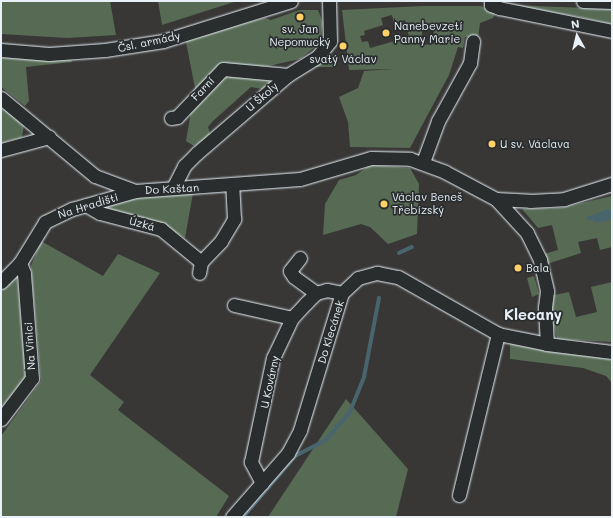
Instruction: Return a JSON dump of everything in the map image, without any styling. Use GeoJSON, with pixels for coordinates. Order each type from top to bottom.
{"type":"FeatureCollection","features":[{"type":"Feature","properties":{"kind":"street","name":"Čsl. armády"},"geometry":{"type":"LineString","coordinates":[[1,50],[49,54],[105,50],[163,41],[291,1]]}},
{"type":"Feature","properties":{"kind":"street","name":"U Školy"},"geometry":{"type":"LineString","coordinates":[[173,188],[184,166],[288,75],[318,56],[329,42],[329,1]]}},
{"type":"Feature","properties":{"kind":"street"},"geometry":{"type":"LineString","coordinates":[[491,1],[491,5],[499,8],[612,31]]}},
{"type":"Feature","properties":{"kind":"street"},"geometry":{"type":"LineString","coordinates":[[583,1],[612,2]]}},
{"type":"Feature","properties":{"kind":"street"},"geometry":{"type":"LineString","coordinates":[[473,41],[470,63],[438,121],[423,162],[472,184],[496,199],[527,233],[540,260],[547,291],[545,307],[547,344]]}},
{"type":"Feature","properties":{"kind":"street","name":"Farní"},"geometry":{"type":"LineString","coordinates":[[171,118],[177,117],[223,69],[288,75]]}},
{"type":"Feature","properties":{"kind":"street","name":"Do Kaštan"},"geometry":{"type":"LineString","coordinates":[[1,98],[50,137],[95,176],[135,191],[232,186],[300,179],[371,158],[423,162]]}},
{"type":"Feature","properties":{"kind":"street"},"geometry":{"type":"LineString","coordinates":[[1,150],[50,137]]}},
{"type":"Feature","properties":{"kind":"street"},"geometry":{"type":"LineString","coordinates":[[496,199],[530,201],[564,199],[612,184]]}},
{"type":"Feature","properties":{"kind":"street","name":"Úzká"},"geometry":{"type":"LineString","coordinates":[[86,205],[100,213],[161,229],[200,268],[221,241],[234,219],[232,186]]}},
{"type":"Feature","properties":{"kind":"street","name":"Na Hradišti"},"geometry":{"type":"LineString","coordinates":[[1,282],[20,263],[45,222],[86,205],[135,191]]}},
{"type":"Feature","properties":{"kind":"street"},"geometry":{"type":"LineString","coordinates":[[300,258],[290,271],[294,277],[316,293],[327,290],[342,292]]}},
{"type":"Feature","properties":{"kind":"street"},"geometry":{"type":"LineString","coordinates":[[1,267],[20,263]]}},
{"type":"Feature","properties":{"kind":"street","name":"Na Vinici"},"geometry":{"type":"LineString","coordinates":[[1,419],[32,378],[24,273],[20,263]]}},
{"type":"Feature","properties":{"kind":"street","name":"Do Klecánek"},"geometry":{"type":"LineString","coordinates":[[232,517],[288,453],[300,430],[342,292],[358,278],[385,274],[398,278],[498,334],[547,344],[612,352]]}},
{"type":"Feature","properties":{"kind":"street","name":"U Kovárny"},"geometry":{"type":"LineString","coordinates":[[262,483],[251,462],[273,358],[292,318],[316,293]]}},
{"type":"Feature","properties":{"kind":"street"},"geometry":{"type":"LineString","coordinates":[[234,305],[292,318]]}},
{"type":"Feature","properties":{"kind":"street"},"geometry":{"type":"LineString","coordinates":[[459,495],[498,334]]}},
{"type":"Feature","properties":{"kind":"green space"},"geometry":{"type":"Polygon","coordinates":[[[1,1],[110,1],[116,35],[67,38],[1,34],[1,1]]]}},
{"type":"Feature","properties":{"kind":"green space"},"geometry":{"type":"Polygon","coordinates":[[[158,1],[237,1],[162,25],[158,1]]]}},
{"type":"Feature","properties":{"kind":"green space"},"geometry":{"type":"Polygon","coordinates":[[[509,5],[612,9],[612,24],[580,17],[509,5]]]}},
{"type":"Feature","properties":{"kind":"green space"},"geometry":{"type":"Polygon","coordinates":[[[422,6],[481,6],[495,13],[493,18],[480,23],[478,39],[465,37],[463,48],[458,47],[449,75],[410,148],[350,147],[348,122],[339,97],[358,88],[364,71],[394,69],[349,70],[342,10],[422,6]],[[392,15],[381,18],[383,25],[364,31],[365,35],[360,36],[362,42],[368,41],[370,48],[409,37],[405,20],[394,23],[392,15]],[[434,30],[422,31],[422,45],[434,44],[434,30]]]}},
{"type":"Feature","properties":{"kind":"green space"},"geometry":{"type":"Polygon","coordinates":[[[299,10],[318,10],[323,23],[320,43],[300,59],[264,67],[270,83],[262,89],[251,87],[213,121],[208,127],[211,136],[194,146],[186,141],[195,88],[185,37],[265,18],[271,20],[299,10]]]}},
{"type":"Feature","properties":{"kind":"green space"},"geometry":{"type":"Polygon","coordinates":[[[329,53],[333,55],[334,67],[311,67],[329,53]]]}},
{"type":"Feature","properties":{"kind":"green space"},"geometry":{"type":"Polygon","coordinates":[[[1,56],[71,59],[72,62],[26,67],[29,101],[25,106],[1,87],[1,56]]]}},
{"type":"Feature","properties":{"kind":"green space"},"geometry":{"type":"Polygon","coordinates":[[[1,105],[24,125],[22,137],[1,143],[1,105]]]}},
{"type":"Feature","properties":{"kind":"green space"},"geometry":{"type":"Polygon","coordinates":[[[370,165],[410,168],[419,184],[417,234],[388,244],[370,227],[361,224],[323,235],[325,204],[339,180],[356,175],[370,165]]]}},
{"type":"Feature","properties":{"kind":"green space"},"geometry":{"type":"Polygon","coordinates":[[[193,193],[185,238],[170,229],[102,207],[136,196],[193,193]]]}},
{"type":"Feature","properties":{"kind":"green space"},"geometry":{"type":"Polygon","coordinates":[[[612,196],[612,247],[600,250],[597,238],[578,242],[581,253],[547,264],[544,254],[558,250],[552,225],[538,228],[522,209],[560,208],[612,196]]]}},
{"type":"Feature","properties":{"kind":"green space"},"geometry":{"type":"Polygon","coordinates":[[[41,241],[103,276],[118,254],[160,273],[90,375],[124,402],[118,410],[229,496],[216,517],[1,517],[1,436],[41,381],[31,266],[41,241]]]}},
{"type":"Feature","properties":{"kind":"green space"},"geometry":{"type":"Polygon","coordinates":[[[534,276],[539,294],[532,297],[527,278],[534,276]]]}},
{"type":"Feature","properties":{"kind":"green space"},"geometry":{"type":"Polygon","coordinates":[[[12,278],[17,278],[26,377],[1,408],[1,290],[12,278]]]}},
{"type":"Feature","properties":{"kind":"green space"},"geometry":{"type":"Polygon","coordinates":[[[612,282],[612,342],[557,339],[551,314],[554,295],[569,292],[576,317],[597,312],[591,287],[612,282]]]}},
{"type":"Feature","properties":{"kind":"green space"},"geometry":{"type":"Polygon","coordinates":[[[510,343],[612,360],[612,383],[606,376],[583,368],[510,359],[510,343]]]}},
{"type":"Feature","properties":{"kind":"green space"},"geometry":{"type":"Polygon","coordinates":[[[346,399],[408,469],[396,517],[268,517],[346,399]]]}},
{"type":"Feature","properties":{"kind":"water"},"geometry":{"type":"Polygon","coordinates":[[[609,209],[612,211],[612,219],[595,223],[593,217],[597,213],[609,209]]]}},
{"type":"Feature","properties":{"kind":"waterway"},"geometry":{"type":"LineString","coordinates":[[589,218],[598,217]]}},
{"type":"Feature","properties":{"kind":"waterway"},"geometry":{"type":"LineString","coordinates":[[399,253],[412,247]]}},
{"type":"Feature","properties":{"kind":"waterway"},"geometry":{"type":"LineString","coordinates":[[243,517],[295,456],[325,441],[350,412],[364,377],[379,298]]}},
{"type":"Feature","properties":{"kind":"place","name":"sv. Jan Nepomucký"},"geometry":{"type":"Point","coordinates":[300,17]}},
{"type":"Feature","properties":{"kind":"place","name":"Nanebevzetí Panny Marie"},"geometry":{"type":"Point","coordinates":[386,33]}},
{"type":"Feature","properties":{"kind":"place","name":"svatý Václav"},"geometry":{"type":"Point","coordinates":[343,46]}},
{"type":"Feature","properties":{"kind":"place","name":"U sv. Václava"},"geometry":{"type":"Point","coordinates":[492,144]}},
{"type":"Feature","properties":{"kind":"place","name":"Václav Beneš Třebízský"},"geometry":{"type":"Point","coordinates":[384,204]}},
{"type":"Feature","properties":{"kind":"place","name":"Bala"},"geometry":{"type":"Point","coordinates":[518,268]}},
{"type":"Feature","properties":{"kind":"district","name":"Klecany"},"geometry":{"type":"Point","coordinates":[533,315]}}]}
